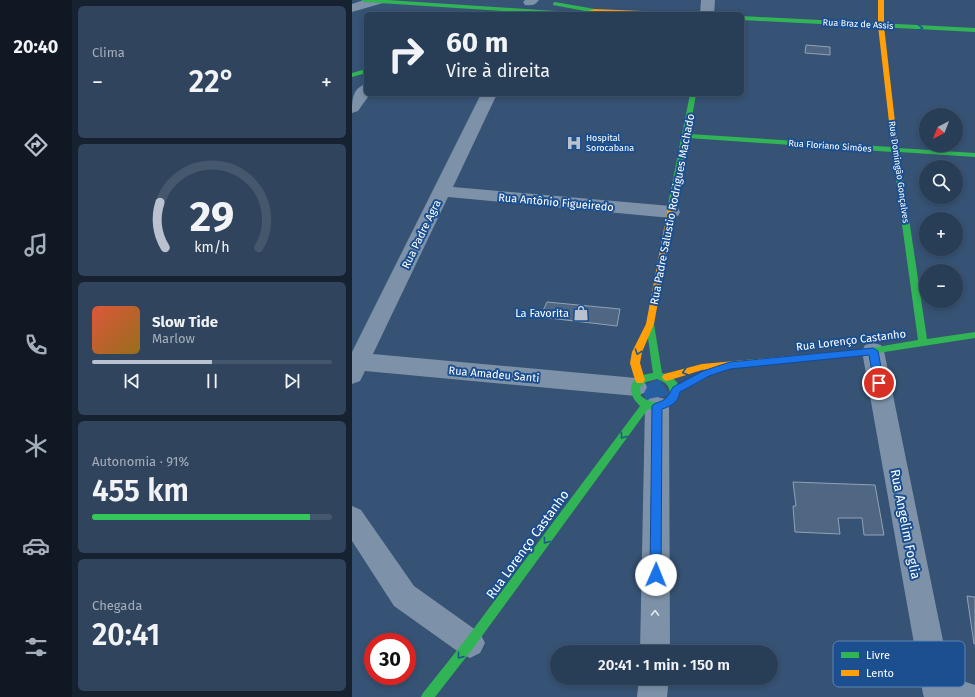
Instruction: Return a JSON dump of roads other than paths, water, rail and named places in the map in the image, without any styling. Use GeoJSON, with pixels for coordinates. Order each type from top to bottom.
{"type":"FeatureCollection","features":[{"type":"Feature","properties":{"kind":"street"},"geometry":{"type":"LineString","coordinates":[[352,8],[373,0],[528,4]]}},
{"type":"Feature","properties":{"kind":"street"},"geometry":{"type":"LineString","coordinates":[[458,0],[528,4],[580,12],[619,12]]}},
{"type":"Feature","properties":{"kind":"street"},"geometry":{"type":"LineString","coordinates":[[707,12],[708,0]]}},
{"type":"Feature","properties":{"kind":"street","name":"Rua Domingão Gonçalves"},"geometry":{"type":"LineString","coordinates":[[881,0],[881,26],[895,150],[924,343]]}},
{"type":"Feature","properties":{"kind":"street"},"geometry":{"type":"LineString","coordinates":[[553,8],[565,12]]}},
{"type":"Feature","properties":{"kind":"street","name":"Rua Braz de Assis"},"geometry":{"type":"LineString","coordinates":[[744,18],[975,30]]}},
{"type":"Feature","properties":{"kind":"street"},"geometry":{"type":"LineString","coordinates":[[352,108],[360,78]]}},
{"type":"Feature","properties":{"kind":"street","name":"Rua Padre Agra"},"geometry":{"type":"LineString","coordinates":[[354,366],[489,96]]}},
{"type":"Feature","properties":{"kind":"street","name":"Rua Padre Salustio Rodrigues Machado"},"geometry":{"type":"LineString","coordinates":[[655,645],[656,392],[635,363],[637,352],[650,324],[693,96]]}},
{"type":"Feature","properties":{"kind":"street","name":"Rua Floriano Simões"},"geometry":{"type":"LineString","coordinates":[[685,136],[975,155]]}},
{"type":"Feature","properties":{"kind":"street","name":"Rua Antônio Figueiredo"},"geometry":{"type":"LineString","coordinates":[[442,191],[671,212]]}},
{"type":"Feature","properties":{"kind":"street","name":"Rua Padre Salustio Rodrigues Machado"},"geometry":{"type":"LineString","coordinates":[[650,324],[663,376]]}},
{"type":"Feature","properties":{"kind":"street","name":"Rua Lorenço Castanho"},"geometry":{"type":"LineString","coordinates":[[427,697],[470,643],[656,392],[649,376],[663,376],[702,366],[730,365],[873,351],[975,335]]}},
{"type":"Feature","properties":{"kind":"street","name":"Rua Angelim Foglia"},"geometry":{"type":"LineString","coordinates":[[873,351],[936,641]]}},
{"type":"Feature","properties":{"kind":"street","name":"Rua Lorenço Castanho"},"geometry":{"type":"LineString","coordinates":[[694,380],[706,373],[730,365]]}},
{"type":"Feature","properties":{"kind":"street","name":"Rua Amadeu Santi"},"geometry":{"type":"LineString","coordinates":[[354,366],[656,392]]}},
{"type":"Feature","properties":{"kind":"street"},"geometry":{"type":"LineString","coordinates":[[656,392],[674,383],[663,376]]}},
{"type":"Feature","properties":{"kind":"street"},"geometry":{"type":"LineString","coordinates":[[352,518],[404,596],[470,643]]}},
{"type":"Feature","properties":{"kind":"street"},"geometry":{"type":"LineString","coordinates":[[652,697],[653,685]]}},
{"type":"Feature","properties":{"kind":"place","name":"Hospital Sorocabana"},"geometry":{"type":"Point","coordinates":[574,143]}},
{"type":"Feature","properties":{"kind":"place","name":"La Favorita"},"geometry":{"type":"Point","coordinates":[581,313]}}]}
